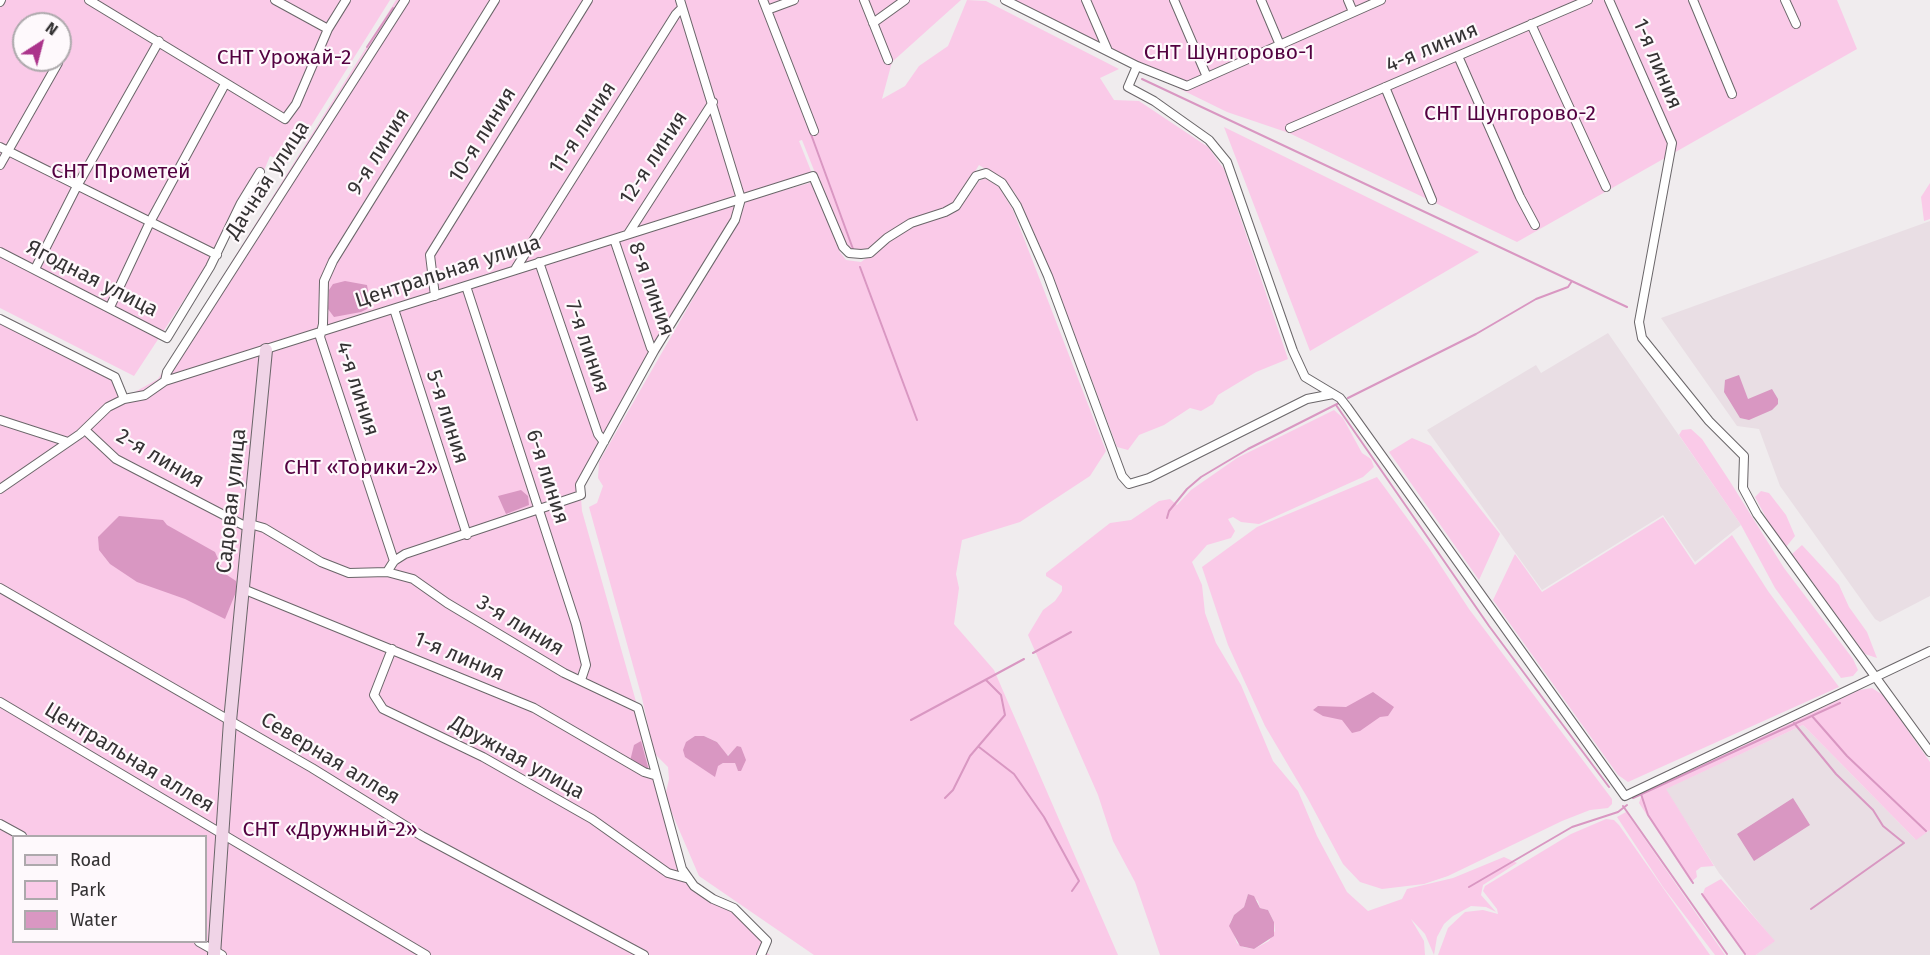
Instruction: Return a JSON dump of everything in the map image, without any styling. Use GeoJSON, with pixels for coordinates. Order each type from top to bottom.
{"type":"FeatureCollection","features":[{"type":"Feature","properties":{"kind":"street"},"geometry":{"type":"LineString","coordinates":[[89,0],[285,119],[296,104],[328,29],[346,0]]}},
{"type":"Feature","properties":{"kind":"street"},"geometry":{"type":"LineString","coordinates":[[275,0],[328,29]]}},
{"type":"Feature","properties":{"kind":"street","name":"Дачная улица"},"geometry":{"type":"LineString","coordinates":[[165,381],[167,372],[405,0]]}},
{"type":"Feature","properties":{"kind":"street","name":"9-я линия"},"geometry":{"type":"LineString","coordinates":[[322,331],[321,292],[327,271],[495,0]]}},
{"type":"Feature","properties":{"kind":"street","name":"10-я линия"},"geometry":{"type":"LineString","coordinates":[[435,296],[430,273],[430,255],[588,0]]}},
{"type":"Feature","properties":{"kind":"street"},"geometry":{"type":"LineString","coordinates":[[763,0],[814,131]]}},
{"type":"Feature","properties":{"kind":"street"},"geometry":{"type":"LineString","coordinates":[[767,10],[795,0]]}},
{"type":"Feature","properties":{"kind":"street"},"geometry":{"type":"LineString","coordinates":[[864,0],[888,60]]}},
{"type":"Feature","properties":{"kind":"street"},"geometry":{"type":"LineString","coordinates":[[873,23],[905,0]]}},
{"type":"Feature","properties":{"kind":"street"},"geometry":{"type":"LineString","coordinates":[[1005,0],[1182,86],[1381,0]]}},
{"type":"Feature","properties":{"kind":"street"},"geometry":{"type":"LineString","coordinates":[[1086,0],[1104,49]]}},
{"type":"Feature","properties":{"kind":"street"},"geometry":{"type":"LineString","coordinates":[[1174,0],[1207,77]]}},
{"type":"Feature","properties":{"kind":"street"},"geometry":{"type":"LineString","coordinates":[[1261,0],[1280,45]]}},
{"type":"Feature","properties":{"kind":"street"},"geometry":{"type":"LineString","coordinates":[[1348,0],[1353,12]]}},
{"type":"Feature","properties":{"kind":"street","name":"4-я линия"},"geometry":{"type":"LineString","coordinates":[[1290,128],[1588,0]]}},
{"type":"Feature","properties":{"kind":"street","name":"1-я линия"},"geometry":{"type":"LineString","coordinates":[[1610,0],[1672,143],[1638,322],[1642,338],[1709,421],[1744,456],[1743,488],[1746,496],[1875,676]]}},
{"type":"Feature","properties":{"kind":"street"},"geometry":{"type":"LineString","coordinates":[[1694,0],[1732,94]]}},
{"type":"Feature","properties":{"kind":"street"},"geometry":{"type":"LineString","coordinates":[[1785,0],[1796,24]]}},
{"type":"Feature","properties":{"kind":"street"},"geometry":{"type":"LineString","coordinates":[[387,572],[394,561],[405,554],[581,495],[580,485],[654,351],[735,220],[741,199],[681,4]]}},
{"type":"Feature","properties":{"kind":"street","name":"11-я линия"},"geometry":{"type":"LineString","coordinates":[[516,268],[681,4]]}},
{"type":"Feature","properties":{"kind":"street"},"geometry":{"type":"LineString","coordinates":[[1531,24],[1606,187]]}},
{"type":"Feature","properties":{"kind":"street"},"geometry":{"type":"LineString","coordinates":[[35,269],[77,186],[159,41]]}},
{"type":"Feature","properties":{"kind":"street"},"geometry":{"type":"LineString","coordinates":[[1458,56],[1520,197],[1535,225]]}},
{"type":"Feature","properties":{"kind":"street"},"geometry":{"type":"LineString","coordinates":[[1137,66],[1128,87],[1154,101],[1209,140],[1227,162],[1298,366],[1305,377],[1333,393],[1347,407],[1625,796],[1930,651]]}},
{"type":"Feature","properties":{"kind":"street"},"geometry":{"type":"LineString","coordinates":[[0,165],[4,149],[52,72]]}},
{"type":"Feature","properties":{"kind":"street"},"geometry":{"type":"LineString","coordinates":[[110,307],[150,222],[225,84]]}},
{"type":"Feature","properties":{"kind":"street"},"geometry":{"type":"LineString","coordinates":[[1385,87],[1432,200]]}},
{"type":"Feature","properties":{"kind":"street","name":"12-я линия"},"geometry":{"type":"LineString","coordinates":[[628,234],[713,102]]}},
{"type":"Feature","properties":{"kind":"street"},"geometry":{"type":"LineString","coordinates":[[4,149],[217,255],[241,203],[260,172]]}},
{"type":"Feature","properties":{"kind":"street","name":"Центральная улица"},"geometry":{"type":"LineString","coordinates":[[0,489],[85,430],[108,407],[124,399],[145,395],[165,381],[435,296],[516,268],[813,176],[843,247],[849,254],[870,253],[896,231],[956,206],[976,176],[986,173],[994,177],[1010,193],[1048,276],[1122,476],[1129,484],[1149,478],[1307,399],[1333,393]]}},
{"type":"Feature","properties":{"kind":"street","name":"8-я линия"},"geometry":{"type":"LineString","coordinates":[[614,239],[651,348],[654,351]]}},
{"type":"Feature","properties":{"kind":"street","name":"Ягодная улица"},"geometry":{"type":"LineString","coordinates":[[0,252],[167,338],[217,255]]}},
{"type":"Feature","properties":{"kind":"street","name":"7-я линия"},"geometry":{"type":"LineString","coordinates":[[539,262],[598,434],[604,442]]}},
{"type":"Feature","properties":{"kind":"street","name":"6-я линия"},"geometry":{"type":"LineString","coordinates":[[466,286],[539,510],[586,665],[581,680]]}},
{"type":"Feature","properties":{"kind":"street","name":"5-я линия"},"geometry":{"type":"LineString","coordinates":[[394,309],[467,535]]}},
{"type":"Feature","properties":{"kind":"street"},"geometry":{"type":"LineString","coordinates":[[0,319],[115,377],[124,399]]}},
{"type":"Feature","properties":{"kind":"street","name":"4-я линия"},"geometry":{"type":"LineString","coordinates":[[322,331],[320,336],[394,561]]}},
{"type":"Feature","properties":{"kind":"street","name":"Садовая улица"},"geometry":{"type":"LineString","coordinates":[[217,954],[230,721],[266,350]]}},
{"type":"Feature","properties":{"kind":"street"},"geometry":{"type":"LineString","coordinates":[[0,420],[68,442]]}},
{"type":"Feature","properties":{"kind":"street","name":"2-я линия"},"geometry":{"type":"LineString","coordinates":[[85,430],[116,459],[243,525],[250,524],[264,528],[321,562],[349,573],[387,572]]}},
{"type":"Feature","properties":{"kind":"street"},"geometry":{"type":"LineString","coordinates":[[0,479],[10,483]]}},
{"type":"Feature","properties":{"kind":"street","name":"3-я линия"},"geometry":{"type":"LineString","coordinates":[[387,572],[413,579],[501,637],[621,702],[638,708],[654,774]]}},
{"type":"Feature","properties":{"kind":"street","name":"Северная аллея"},"geometry":{"type":"LineString","coordinates":[[0,588],[230,721],[422,836],[644,955]]}},
{"type":"Feature","properties":{"kind":"street","name":"1-я линия"},"geometry":{"type":"LineString","coordinates":[[243,589],[534,708],[644,772],[654,774]]}},
{"type":"Feature","properties":{"kind":"street","name":"Дружная улица"},"geometry":{"type":"LineString","coordinates":[[392,649],[374,695],[383,709],[483,757],[592,819],[668,873],[686,878]]}},
{"type":"Feature","properties":{"kind":"street"},"geometry":{"type":"LineString","coordinates":[[1875,676],[1930,752]]}},
{"type":"Feature","properties":{"kind":"street","name":"Центральная аллея"},"geometry":{"type":"LineString","coordinates":[[0,702],[426,955]]}},
{"type":"Feature","properties":{"kind":"street"},"geometry":{"type":"LineString","coordinates":[[654,774],[686,878],[713,899],[734,908],[767,941],[762,953]]}},
{"type":"Feature","properties":{"kind":"street"},"geometry":{"type":"LineString","coordinates":[[0,824],[19,835]]}},
{"type":"Feature","properties":{"kind":"street"},"geometry":{"type":"LineString","coordinates":[[200,943],[217,954]]}},
{"type":"Feature","properties":{"kind":"shaded area"},"geometry":{"type":"Polygon","coordinates":[[[1930,221],[1930,596],[1880,622],[1875,619],[1780,486],[1759,429],[1737,426],[1661,318],[1930,221]]]}},
{"type":"Feature","properties":{"kind":"shaded area"},"geometry":{"type":"Polygon","coordinates":[[[1608,333],[1741,525],[1695,562],[1663,515],[1542,590],[1427,430],[1536,365],[1541,373],[1608,333]]]}},
{"type":"Feature","properties":{"kind":"shaded area"},"geometry":{"type":"Polygon","coordinates":[[[1803,725],[1915,839],[1930,830],[1930,955],[1756,955],[1774,941],[1719,873],[1665,789],[1803,725]]]}},
{"type":"Feature","properties":{"kind":"green space","name":"СНТ Прометей"},"geometry":{"type":"Polygon","coordinates":[[[0,0],[390,0],[288,163],[270,156],[256,190],[134,376],[0,308],[0,0]]]}},
{"type":"Feature","properties":{"kind":"green space"},"geometry":{"type":"Polygon","coordinates":[[[396,0],[961,0],[892,62],[882,99],[905,86],[919,66],[948,46],[967,0],[986,1],[1119,69],[1100,78],[1114,100],[1139,101],[1208,147],[1224,169],[1288,359],[1256,372],[1218,395],[1213,404],[1201,411],[1190,408],[1164,425],[1139,435],[1128,450],[1117,447],[1053,277],[1015,193],[1003,180],[979,165],[955,204],[869,251],[850,252],[844,246],[802,140],[799,141],[813,176],[741,199],[740,207],[580,485],[582,511],[686,878],[734,908],[767,941],[764,951],[770,955],[0,955],[0,319],[115,377],[124,398],[158,379],[396,0]]]}},
{"type":"Feature","properties":{"kind":"green space","name":"СНТ Шунгорово-2"},"geometry":{"type":"Polygon","coordinates":[[[999,0],[1837,0],[1857,49],[1517,242],[1289,133],[1227,112],[999,0]]]}},
{"type":"Feature","properties":{"kind":"green space"},"geometry":{"type":"Polygon","coordinates":[[[1224,127],[1479,252],[1310,351],[1224,127]]]}},
{"type":"Feature","properties":{"kind":"green space"},"geometry":{"type":"Polygon","coordinates":[[[985,178],[999,187],[1013,210],[1106,451],[1090,476],[1020,522],[962,540],[956,574],[959,588],[954,624],[994,670],[1118,955],[814,955],[699,876],[665,797],[669,779],[668,767],[654,753],[642,698],[589,507],[597,503],[603,486],[598,478],[599,462],[737,222],[746,201],[813,182],[840,252],[846,260],[861,262],[912,225],[959,209],[979,181],[985,178]],[[704,736],[717,766],[723,763],[735,763],[738,771],[735,749],[727,756],[717,742],[704,736]]]}},
{"type":"Feature","properties":{"kind":"green space"},"geometry":{"type":"Polygon","coordinates":[[[1930,183],[1930,219],[1924,221],[1921,197],[1930,183]]]}},
{"type":"Feature","properties":{"kind":"green space"},"geometry":{"type":"Polygon","coordinates":[[[1334,410],[1343,418],[1362,453],[1371,459],[1374,467],[1363,477],[1259,524],[1241,522],[1233,517],[1228,519],[1235,531],[1231,538],[1207,545],[1192,562],[1202,585],[1205,613],[1216,643],[1241,685],[1273,761],[1298,791],[1317,836],[1347,892],[1368,911],[1402,899],[1407,889],[1453,878],[1504,857],[1517,863],[1483,885],[1481,895],[1496,912],[1486,907],[1471,906],[1453,916],[1444,924],[1437,937],[1434,955],[1425,934],[1411,919],[1424,941],[1425,955],[1160,955],[1135,882],[1113,841],[1098,795],[1028,635],[1043,610],[1055,601],[1062,591],[1062,586],[1046,576],[1046,573],[1110,523],[1131,520],[1159,501],[1170,499],[1177,505],[1191,490],[1237,458],[1334,410]],[[1248,894],[1244,907],[1234,915],[1230,923],[1237,943],[1243,947],[1254,949],[1269,941],[1275,931],[1274,922],[1268,910],[1260,908],[1258,901],[1248,894]]]}},
{"type":"Feature","properties":{"kind":"green space"},"geometry":{"type":"Polygon","coordinates":[[[1691,429],[1702,439],[1784,568],[1853,659],[1858,670],[1853,676],[1841,678],[1775,588],[1741,525],[1679,435],[1682,430],[1691,429]]]}},
{"type":"Feature","properties":{"kind":"green space"},"geometry":{"type":"Polygon","coordinates":[[[1412,438],[1431,446],[1500,534],[1479,580],[1389,452],[1412,438]]]}},
{"type":"Feature","properties":{"kind":"green space"},"geometry":{"type":"Polygon","coordinates":[[[1377,477],[1429,548],[1469,609],[1612,799],[1612,804],[1608,808],[1590,810],[1562,821],[1448,876],[1424,884],[1382,889],[1360,882],[1343,864],[1265,726],[1228,645],[1202,567],[1257,527],[1377,477]]]}},
{"type":"Feature","properties":{"kind":"green space"},"geometry":{"type":"Polygon","coordinates":[[[1761,491],[1769,493],[1786,515],[1795,536],[1786,547],[1769,523],[1755,497],[1761,491]]]}},
{"type":"Feature","properties":{"kind":"green space"},"geometry":{"type":"Polygon","coordinates":[[[1663,517],[1695,565],[1732,535],[1768,591],[1839,687],[1628,782],[1618,775],[1493,600],[1515,554],[1542,592],[1663,517]]]}},
{"type":"Feature","properties":{"kind":"green space"},"geometry":{"type":"Polygon","coordinates":[[[1802,545],[1839,585],[1849,607],[1867,632],[1877,658],[1865,654],[1792,554],[1802,545]]]}},
{"type":"Feature","properties":{"kind":"green space"},"geometry":{"type":"Polygon","coordinates":[[[1872,688],[1883,695],[1930,762],[1930,830],[1916,840],[1803,725],[1666,789],[1714,866],[1701,867],[1696,871],[1697,877],[1691,882],[1639,803],[1642,794],[1859,690],[1872,688]]]}},
{"type":"Feature","properties":{"kind":"green space"},"geometry":{"type":"Polygon","coordinates":[[[1626,812],[1725,955],[1715,955],[1663,887],[1617,817],[1626,812]]]}},
{"type":"Feature","properties":{"kind":"green space"},"geometry":{"type":"Polygon","coordinates":[[[1606,819],[1614,820],[1619,825],[1710,955],[1438,955],[1448,928],[1465,912],[1483,910],[1498,914],[1497,909],[1483,891],[1485,886],[1571,834],[1606,819]]]}},
{"type":"Feature","properties":{"kind":"green space"},"geometry":{"type":"Polygon","coordinates":[[[1721,879],[1775,941],[1756,955],[1745,955],[1702,896],[1705,888],[1721,879]]]}},
{"type":"Feature","properties":{"kind":"water"},"geometry":{"type":"Polygon","coordinates":[[[345,281],[367,285],[370,302],[367,309],[361,312],[334,317],[328,309],[329,290],[333,284],[345,281]]]}},
{"type":"Feature","properties":{"kind":"water"},"geometry":{"type":"Polygon","coordinates":[[[1739,375],[1748,399],[1772,389],[1778,399],[1778,404],[1772,410],[1749,420],[1740,418],[1724,392],[1725,380],[1739,375]]]}},
{"type":"Feature","properties":{"kind":"water"},"geometry":{"type":"Polygon","coordinates":[[[521,490],[528,496],[529,505],[506,514],[498,496],[521,490]]]}},
{"type":"Feature","properties":{"kind":"water"},"geometry":{"type":"Polygon","coordinates":[[[119,516],[163,520],[167,525],[215,552],[224,573],[236,581],[236,592],[225,619],[185,599],[137,582],[110,564],[99,550],[98,537],[119,516]]]}},
{"type":"Feature","properties":{"kind":"water"},"geometry":{"type":"Polygon","coordinates":[[[1373,692],[1394,707],[1388,716],[1380,717],[1360,731],[1352,733],[1342,720],[1323,716],[1313,710],[1318,706],[1346,707],[1373,692]]]}},
{"type":"Feature","properties":{"kind":"water"},"geometry":{"type":"Polygon","coordinates":[[[695,736],[704,736],[717,742],[728,756],[737,746],[741,747],[746,760],[741,771],[738,771],[735,763],[723,763],[718,766],[715,777],[685,757],[683,750],[686,742],[695,736]]]}},
{"type":"Feature","properties":{"kind":"water"},"geometry":{"type":"Polygon","coordinates":[[[641,741],[647,770],[630,761],[634,745],[641,741]]]}},
{"type":"Feature","properties":{"kind":"water"},"geometry":{"type":"Polygon","coordinates":[[[1793,798],[1810,825],[1754,861],[1737,834],[1793,798]]]}},
{"type":"Feature","properties":{"kind":"water"},"geometry":{"type":"Polygon","coordinates":[[[1248,894],[1254,896],[1260,908],[1268,910],[1274,922],[1274,936],[1254,949],[1240,946],[1229,926],[1234,915],[1244,907],[1248,894]]]}},
{"type":"Feature","properties":{"kind":"waterway"},"geometry":{"type":"LineString","coordinates":[[367,47],[393,8]]}},
{"type":"Feature","properties":{"kind":"waterway"},"geometry":{"type":"LineString","coordinates":[[1142,79],[1627,307]]}},
{"type":"Feature","properties":{"kind":"waterway"},"geometry":{"type":"LineString","coordinates":[[808,126],[853,249]]}},
{"type":"Feature","properties":{"kind":"waterway"},"geometry":{"type":"LineString","coordinates":[[860,267],[917,420]]}},
{"type":"Feature","properties":{"kind":"waterway"},"geometry":{"type":"LineString","coordinates":[[1348,398],[1476,334],[1536,299],[1568,287],[1572,281]]}},
{"type":"Feature","properties":{"kind":"waterway"},"geometry":{"type":"LineString","coordinates":[[1167,518],[1169,511],[1187,489],[1201,477],[1248,449],[1339,403]]}},
{"type":"Feature","properties":{"kind":"waterway"},"geometry":{"type":"LineString","coordinates":[[1336,405],[1489,626],[1609,787]]}},
{"type":"Feature","properties":{"kind":"waterway"},"geometry":{"type":"LineString","coordinates":[[1033,653],[1071,632]]}},
{"type":"Feature","properties":{"kind":"waterway"},"geometry":{"type":"LineString","coordinates":[[911,720],[1024,659]]}},
{"type":"Feature","properties":{"kind":"waterway"},"geometry":{"type":"LineString","coordinates":[[945,798],[953,790],[970,756],[1005,715],[1001,695],[986,680]]}},
{"type":"Feature","properties":{"kind":"waterway"},"geometry":{"type":"LineString","coordinates":[[1633,798],[1840,703]]}},
{"type":"Feature","properties":{"kind":"waterway"},"geometry":{"type":"LineString","coordinates":[[1812,716],[1847,756],[1926,831]]}},
{"type":"Feature","properties":{"kind":"waterway"},"geometry":{"type":"LineString","coordinates":[[1794,723],[1836,774],[1873,810],[1883,826],[1904,843],[1811,909]]}},
{"type":"Feature","properties":{"kind":"waterway"},"geometry":{"type":"LineString","coordinates":[[979,747],[1014,774],[1044,817],[1079,881],[1072,891]]}},
{"type":"Feature","properties":{"kind":"waterway"},"geometry":{"type":"LineString","coordinates":[[1641,794],[1648,815],[1693,883]]}},
{"type":"Feature","properties":{"kind":"waterway"},"geometry":{"type":"LineString","coordinates":[[1469,887],[1572,827],[1618,812],[1627,805]]}},
{"type":"Feature","properties":{"kind":"waterway"},"geometry":{"type":"LineString","coordinates":[[1623,806],[1727,954]]}},
{"type":"Feature","properties":{"kind":"waterway"},"geometry":{"type":"LineString","coordinates":[[1702,894],[1745,954]]}},
{"type":"Feature","properties":{"kind":"park label","name":"СНТ Шунгорово-1"},"geometry":{"type":"Point","coordinates":[1229,53]}},
{"type":"Feature","properties":{"kind":"park label","name":"СНТ Урожай-2"},"geometry":{"type":"Point","coordinates":[284,58]}},
{"type":"Feature","properties":{"kind":"park label","name":"СНТ «Торики-2»"},"geometry":{"type":"Point","coordinates":[361,468]}},
{"type":"Feature","properties":{"kind":"park label","name":"СНТ «Дружный-2»"},"geometry":{"type":"Point","coordinates":[330,830]}}]}
